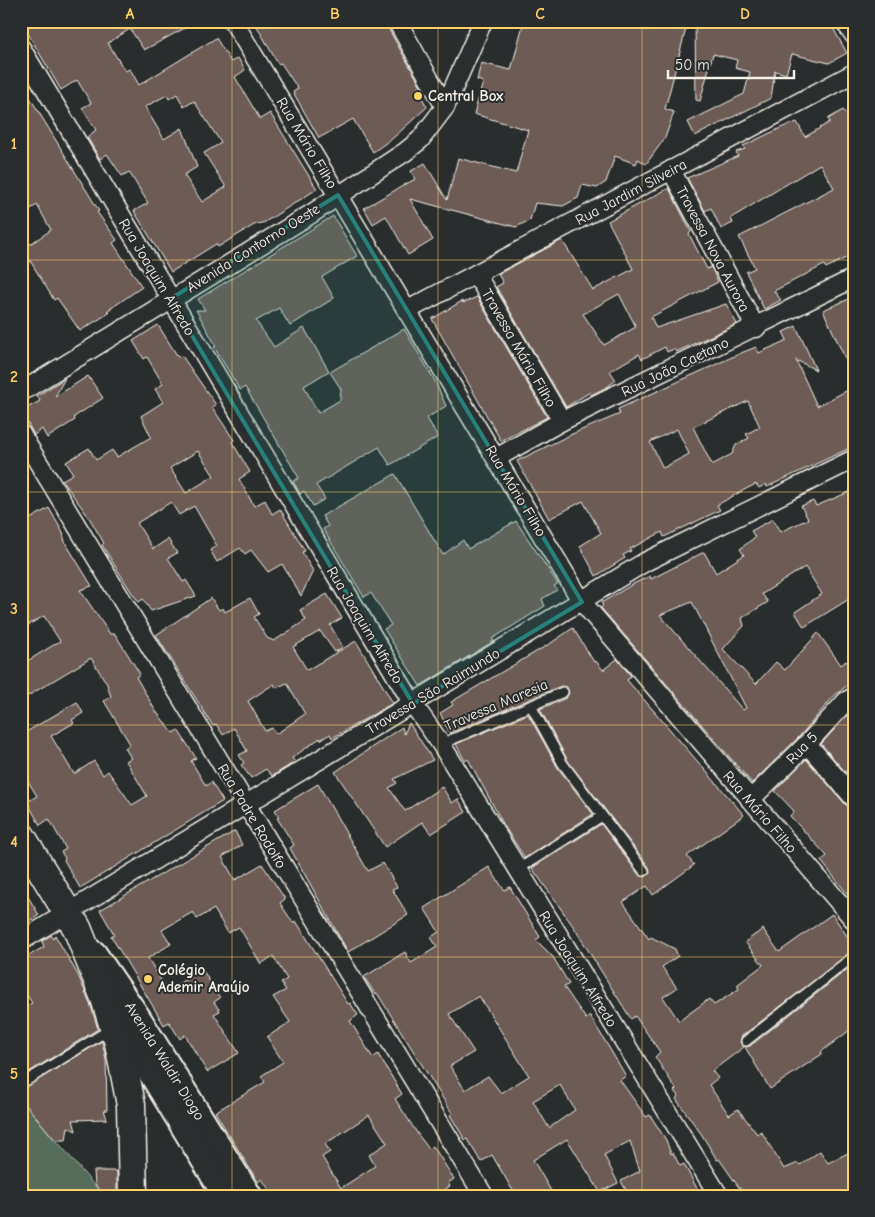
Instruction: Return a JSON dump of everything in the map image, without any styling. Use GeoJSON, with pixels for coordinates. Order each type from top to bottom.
{"type":"FeatureCollection","features":[{"type":"Feature","properties":{"kind":"main road","name":"Avenida Waldir Diogo"},"geometry":{"type":"LineString","coordinates":[[21,836],[72,920],[105,998],[114,1026],[131,1105],[133,1196]]}},
{"type":"Feature","properties":{"kind":"street","name":"Rua Mário Filho"},"geometry":{"type":"LineString","coordinates":[[233,21],[582,602],[854,920]]}},
{"type":"Feature","properties":{"kind":"street"},"geometry":{"type":"LineString","coordinates":[[397,21],[444,106]]}},
{"type":"Feature","properties":{"kind":"street","name":"Avenida Contorno Oeste"},"geometry":{"type":"LineString","coordinates":[[21,392],[170,299],[312,214],[338,194],[405,152],[420,140],[444,106],[483,21]]}},
{"type":"Feature","properties":{"kind":"street"},"geometry":{"type":"LineString","coordinates":[[844,21],[854,35]]}},
{"type":"Feature","properties":{"kind":"street","name":"Rua Joaquim Alfredo"},"geometry":{"type":"LineString","coordinates":[[21,48],[412,704],[441,744],[719,1196]]}},
{"type":"Feature","properties":{"kind":"street","name":"Rua Jardim Silveira"},"geometry":{"type":"LineString","coordinates":[[408,310],[854,73]]}},
{"type":"Feature","properties":{"kind":"street","name":"Travessa Nova Aurora"},"geometry":{"type":"LineString","coordinates":[[671,170],[756,328]]}},
{"type":"Feature","properties":{"kind":"street","name":"Travessa Mário Filho"},"geometry":{"type":"LineString","coordinates":[[476,274],[562,421]]}},
{"type":"Feature","properties":{"kind":"street","name":"Rua João Caetano"},"geometry":{"type":"LineString","coordinates":[[496,458],[562,421],[756,328],[854,278]]}},
{"type":"Feature","properties":{"kind":"street","name":"Rua Padre Rodolfo"},"geometry":{"type":"LineString","coordinates":[[21,434],[484,1196]]}},
{"type":"Feature","properties":{"kind":"street","name":"Travessa São Raimundo"},"geometry":{"type":"LineString","coordinates":[[21,941],[72,920],[245,804],[582,602],[645,562],[854,460]]}},
{"type":"Feature","properties":{"kind":"street","name":"Rua 5"},"geometry":{"type":"LineString","coordinates":[[750,800],[807,744],[846,701],[854,697]]}},
{"type":"Feature","properties":{"kind":"street"},"geometry":{"type":"LineString","coordinates":[[807,744],[854,798]]}},
{"type":"Feature","properties":{"kind":"street","name":"Avenida Waldir Diogo"},"geometry":{"type":"LineString","coordinates":[[72,920],[136,1015],[249,1196]]}},
{"type":"Feature","properties":{"kind":"street","name":"Avenida Waldir Diogo"},"geometry":{"type":"LineString","coordinates":[[105,998],[226,1196]]}},
{"type":"Feature","properties":{"kind":"lane","name":"Travessa Maresia"},"geometry":{"type":"LineString","coordinates":[[441,744],[563,692]]}},
{"type":"Feature","properties":{"kind":"lane"},"geometry":{"type":"LineString","coordinates":[[531,706],[563,764],[644,871]]}},
{"type":"Feature","properties":{"kind":"lane"},"geometry":{"type":"LineString","coordinates":[[517,870],[602,816]]}},
{"type":"Feature","properties":{"kind":"lane"},"geometry":{"type":"LineString","coordinates":[[746,1041],[854,956]]}},
{"type":"Feature","properties":{"kind":"lane"},"geometry":{"type":"LineString","coordinates":[[21,1084],[114,1026]]}},
{"type":"Feature","properties":{"kind":"highlighted area"},"geometry":{"type":"Polygon","coordinates":[[[338,195],[582,602],[413,704],[170,299],[338,195]]]}},
{"type":"Feature","properties":{"kind":"green space"},"geometry":{"type":"Polygon","coordinates":[[[21,1098],[103,1196],[21,1196],[21,1098]]]}},
{"type":"Feature","properties":{"kind":"building"},"geometry":{"type":"Polygon","coordinates":[[[34,21],[198,21],[144,50],[130,29],[108,43],[125,71],[130,69],[139,85],[216,38],[231,62],[238,58],[245,70],[235,77],[260,119],[270,113],[317,189],[265,222],[254,225],[218,247],[216,244],[171,272],[134,211],[148,203],[129,172],[122,176],[107,154],[100,159],[87,137],[96,130],[82,108],[91,103],[77,80],[61,90],[24,27],[34,21]],[[177,94],[169,99],[167,95],[145,107],[164,139],[182,128],[197,167],[184,175],[202,202],[226,187],[204,153],[221,143],[194,101],[184,107],[177,94]]]}},
{"type":"Feature","properties":{"kind":"building"},"geometry":{"type":"Polygon","coordinates":[[[254,21],[384,21],[421,86],[417,88],[427,107],[393,138],[373,152],[353,119],[319,138],[293,92],[298,89],[281,63],[278,64],[254,21]]]}},
{"type":"Feature","properties":{"kind":"building"},"geometry":{"type":"Polygon","coordinates":[[[524,21],[688,21],[665,109],[674,112],[665,138],[646,164],[638,159],[636,164],[615,156],[606,182],[597,188],[582,185],[578,198],[563,206],[535,203],[530,220],[516,227],[410,199],[433,240],[408,255],[386,216],[373,224],[364,208],[415,179],[411,171],[425,163],[447,200],[458,158],[516,173],[528,130],[474,114],[483,82],[477,80],[481,63],[511,70],[524,21]]]}},
{"type":"Feature","properties":{"kind":"building"},"geometry":{"type":"Polygon","coordinates":[[[695,21],[829,21],[847,53],[829,63],[792,54],[786,74],[775,71],[771,98],[695,136],[688,122],[744,94],[750,72],[735,68],[737,60],[713,54],[700,101],[696,100],[695,21]]]}},
{"type":"Feature","properties":{"kind":"building"},"geometry":{"type":"Polygon","coordinates":[[[21,83],[99,211],[97,212],[117,240],[113,243],[142,287],[107,311],[109,313],[80,331],[57,298],[54,300],[23,249],[51,230],[37,205],[21,215],[21,83]]]}},
{"type":"Feature","properties":{"kind":"building"},"geometry":{"type":"Polygon","coordinates":[[[854,109],[854,254],[826,268],[824,265],[774,291],[781,300],[764,309],[746,272],[755,268],[739,237],[834,188],[820,164],[731,218],[733,223],[721,229],[711,208],[705,211],[687,178],[738,156],[736,152],[745,149],[743,146],[783,127],[797,122],[805,137],[830,122],[828,119],[843,110],[846,114],[854,109]]]}},
{"type":"Feature","properties":{"kind":"building"},"geometry":{"type":"Polygon","coordinates":[[[669,188],[707,269],[711,267],[718,282],[651,317],[656,328],[726,304],[737,324],[676,352],[674,349],[667,352],[665,347],[642,359],[639,354],[610,371],[616,380],[607,387],[591,395],[590,392],[566,407],[496,287],[503,283],[498,274],[562,240],[593,290],[633,269],[608,221],[669,188]],[[619,294],[583,314],[604,345],[636,327],[619,294]]]}},
{"type":"Feature","properties":{"kind":"building"},"geometry":{"type":"Polygon","coordinates":[[[333,216],[357,256],[322,277],[334,298],[290,326],[279,308],[256,321],[274,347],[304,328],[329,371],[304,386],[318,413],[340,400],[341,389],[330,372],[404,329],[435,381],[446,406],[427,418],[438,437],[390,465],[379,447],[316,485],[325,499],[313,506],[304,491],[300,494],[293,481],[299,478],[245,387],[240,390],[214,347],[216,346],[196,310],[205,310],[198,299],[333,216]]]}},
{"type":"Feature","properties":{"kind":"building"},"geometry":{"type":"Polygon","coordinates":[[[477,297],[547,417],[501,441],[432,319],[462,301],[463,303],[477,297]]]}},
{"type":"Feature","properties":{"kind":"building"},"geometry":{"type":"Polygon","coordinates":[[[854,297],[854,378],[823,310],[854,297]]]}},
{"type":"Feature","properties":{"kind":"building"},"geometry":{"type":"Polygon","coordinates":[[[158,325],[178,357],[182,356],[216,405],[212,407],[234,440],[232,442],[250,472],[239,479],[254,506],[265,500],[272,514],[280,509],[305,551],[302,552],[313,571],[301,596],[282,564],[268,572],[251,550],[245,554],[240,548],[217,562],[210,550],[217,546],[194,506],[179,515],[171,502],[137,523],[153,549],[168,539],[177,553],[168,558],[183,582],[186,580],[196,596],[151,611],[143,599],[139,602],[132,593],[102,545],[104,543],[88,516],[62,480],[73,474],[66,462],[89,448],[96,460],[112,450],[117,457],[151,437],[141,416],[163,402],[155,389],[163,384],[147,357],[144,359],[133,341],[158,325]],[[198,451],[170,468],[186,493],[214,476],[198,451]]]}},
{"type":"Feature","properties":{"kind":"building"},"geometry":{"type":"Polygon","coordinates":[[[796,326],[816,370],[796,360],[817,406],[854,387],[854,446],[767,487],[766,484],[759,488],[756,484],[742,491],[717,505],[720,510],[664,537],[662,532],[630,549],[631,551],[623,555],[625,558],[596,576],[580,546],[601,533],[583,501],[549,519],[517,461],[572,434],[620,414],[618,409],[741,353],[756,347],[759,353],[787,340],[783,332],[796,326]],[[748,401],[693,427],[712,465],[732,454],[736,445],[749,438],[746,434],[760,427],[748,401]],[[677,429],[650,442],[663,468],[689,454],[677,429]]]}},
{"type":"Feature","properties":{"kind":"building"},"geometry":{"type":"Polygon","coordinates":[[[88,376],[103,398],[74,417],[75,420],[47,438],[42,429],[34,435],[21,411],[40,401],[37,396],[65,378],[55,397],[88,376]]]}},
{"type":"Feature","properties":{"kind":"building"},"geometry":{"type":"Polygon","coordinates":[[[395,474],[443,555],[463,540],[468,549],[516,521],[558,584],[554,586],[557,590],[542,599],[545,606],[492,639],[494,641],[420,686],[384,629],[391,625],[371,593],[364,597],[323,529],[328,526],[322,516],[395,474]]]}},
{"type":"Feature","properties":{"kind":"building"},"geometry":{"type":"Polygon","coordinates":[[[854,490],[854,596],[804,627],[795,612],[822,594],[805,567],[762,594],[768,602],[742,618],[744,626],[723,649],[756,684],[776,662],[785,670],[818,633],[841,665],[846,661],[854,671],[854,676],[848,680],[850,683],[834,696],[799,737],[752,783],[601,608],[603,605],[601,603],[633,584],[650,576],[651,579],[704,552],[716,573],[744,555],[740,549],[755,537],[751,531],[773,519],[780,532],[808,519],[801,506],[813,501],[816,506],[854,490]],[[692,602],[660,615],[743,710],[746,708],[692,602]]]}},
{"type":"Feature","properties":{"kind":"building"},"geometry":{"type":"Polygon","coordinates":[[[49,508],[63,533],[65,542],[92,586],[80,590],[110,634],[115,634],[140,674],[136,677],[155,710],[173,733],[178,730],[196,758],[191,761],[206,786],[211,782],[223,801],[80,888],[61,852],[66,849],[49,819],[40,825],[27,802],[37,796],[21,770],[21,735],[77,702],[83,713],[72,720],[74,723],[51,736],[74,774],[94,761],[103,775],[108,771],[132,805],[147,796],[126,761],[131,758],[125,748],[130,744],[104,701],[111,697],[107,684],[91,658],[21,700],[21,665],[60,641],[44,616],[21,629],[21,524],[49,508]]]}},
{"type":"Feature","properties":{"kind":"building"},"geometry":{"type":"Polygon","coordinates":[[[327,594],[342,618],[330,625],[343,647],[335,652],[320,631],[293,647],[307,670],[356,641],[393,703],[332,738],[330,734],[320,740],[320,738],[292,758],[295,762],[272,776],[266,769],[251,778],[241,765],[244,763],[239,755],[247,751],[234,728],[223,735],[216,724],[213,726],[156,635],[211,598],[219,610],[223,608],[225,612],[250,598],[259,614],[254,617],[267,638],[274,641],[306,620],[300,610],[327,594]],[[287,683],[276,688],[274,684],[248,701],[265,731],[272,728],[276,734],[305,714],[287,683]]]}},
{"type":"Feature","properties":{"kind":"building"},"geometry":{"type":"Polygon","coordinates":[[[573,628],[594,662],[596,661],[603,670],[617,659],[631,676],[627,680],[744,815],[687,856],[694,865],[653,895],[647,886],[623,902],[649,939],[651,937],[675,949],[678,956],[662,967],[677,988],[663,997],[679,1021],[709,999],[714,1005],[739,989],[737,985],[763,965],[745,942],[763,929],[779,952],[832,914],[854,946],[854,950],[742,1036],[740,1042],[744,1047],[712,1071],[718,1078],[709,1085],[729,1115],[738,1109],[757,1134],[761,1131],[784,1169],[798,1163],[800,1165],[820,1151],[828,1163],[848,1153],[854,1163],[854,1196],[745,1196],[719,1159],[717,1160],[676,1099],[678,1096],[674,1091],[676,1089],[655,1057],[660,1052],[635,1016],[631,1019],[573,926],[532,868],[601,824],[639,875],[645,877],[650,873],[649,867],[568,761],[540,709],[566,698],[569,693],[567,687],[561,686],[450,733],[446,726],[440,713],[453,705],[451,702],[573,628]]]}},
{"type":"Feature","properties":{"kind":"building"},"geometry":{"type":"Polygon","coordinates":[[[852,710],[854,711],[854,782],[821,744],[852,710]]]}},
{"type":"Feature","properties":{"kind":"building"},"geometry":{"type":"Polygon","coordinates":[[[528,714],[558,768],[593,814],[525,858],[506,829],[468,759],[465,761],[456,744],[528,714]]]}},
{"type":"Feature","properties":{"kind":"building"},"geometry":{"type":"Polygon","coordinates":[[[409,723],[433,760],[394,779],[397,783],[389,788],[405,811],[442,787],[452,803],[458,799],[466,812],[431,834],[422,822],[385,847],[335,772],[402,727],[404,734],[409,723]]]}},
{"type":"Feature","properties":{"kind":"building"},"geometry":{"type":"Polygon","coordinates":[[[806,759],[846,805],[854,808],[854,902],[821,861],[827,856],[790,816],[794,811],[775,791],[806,759]]]}},
{"type":"Feature","properties":{"kind":"building"},"geometry":{"type":"Polygon","coordinates":[[[318,784],[368,871],[383,863],[397,887],[392,889],[408,915],[348,952],[290,848],[294,845],[277,818],[279,817],[275,810],[318,784]]]}},
{"type":"Feature","properties":{"kind":"building"},"geometry":{"type":"Polygon","coordinates":[[[235,831],[242,845],[222,857],[235,880],[262,864],[285,899],[280,903],[293,923],[296,921],[348,1004],[350,1003],[358,1015],[350,1021],[373,1058],[378,1054],[402,1094],[395,1099],[429,1149],[433,1146],[454,1179],[448,1183],[450,1186],[435,1196],[273,1196],[262,1179],[258,1182],[215,1112],[265,1082],[261,1076],[283,1062],[267,1037],[290,1022],[273,997],[286,990],[281,983],[287,979],[273,956],[261,964],[239,927],[228,933],[214,909],[197,919],[193,912],[162,930],[171,944],[148,958],[167,991],[202,969],[220,998],[214,1002],[220,1011],[214,1014],[239,1053],[207,1072],[185,1035],[180,1039],[169,1022],[164,1025],[111,936],[114,934],[100,910],[235,831]],[[369,1115],[325,1144],[330,1152],[322,1157],[341,1188],[375,1166],[369,1155],[387,1143],[369,1115]]]}},
{"type":"Feature","properties":{"kind":"building"},"geometry":{"type":"Polygon","coordinates":[[[489,867],[504,890],[510,887],[540,937],[536,940],[553,957],[569,984],[564,987],[586,1019],[590,1016],[626,1076],[620,1080],[646,1117],[650,1115],[666,1140],[671,1154],[673,1153],[680,1166],[684,1164],[701,1196],[629,1196],[621,1181],[640,1171],[630,1141],[604,1155],[618,1183],[600,1192],[567,1139],[533,1160],[554,1196],[516,1196],[492,1155],[481,1162],[467,1139],[465,1140],[450,1115],[452,1113],[377,993],[375,994],[364,977],[405,952],[411,963],[437,947],[431,937],[439,932],[424,908],[489,867]],[[479,996],[449,1014],[474,1052],[450,1066],[465,1090],[488,1076],[501,1093],[529,1076],[479,996]],[[560,1085],[533,1101],[549,1128],[575,1110],[560,1085]]]}},
{"type":"Feature","properties":{"kind":"building"},"geometry":{"type":"Polygon","coordinates":[[[21,885],[39,915],[21,926],[21,885]]]}},
{"type":"Feature","properties":{"kind":"building"},"geometry":{"type":"Polygon","coordinates":[[[51,935],[53,939],[55,935],[78,975],[90,1003],[98,1029],[21,1077],[21,1009],[32,1003],[21,986],[21,960],[44,947],[42,941],[51,935]]]}},
{"type":"Feature","properties":{"kind":"building"},"geometry":{"type":"Polygon","coordinates":[[[854,964],[854,1027],[821,1052],[822,1054],[770,1089],[745,1047],[750,1046],[854,964]]]}},
{"type":"Feature","properties":{"kind":"building"},"geometry":{"type":"Polygon","coordinates":[[[102,1041],[106,1059],[107,1110],[104,1110],[107,1119],[73,1120],[76,1131],[68,1127],[66,1140],[55,1140],[21,1099],[21,1090],[102,1041]]]}},
{"type":"Feature","properties":{"kind":"building"},"geometry":{"type":"Polygon","coordinates":[[[94,1171],[117,1171],[117,1196],[105,1196],[95,1185],[94,1171]]]}},
{"type":"Feature","properties":{"kind":"place","name":"Central Box"},"geometry":{"type":"Point","coordinates":[418,96]}},
{"type":"Feature","properties":{"kind":"place","name":"Colégio Ademir Araújo"},"geometry":{"type":"Point","coordinates":[148,979]}}]}
